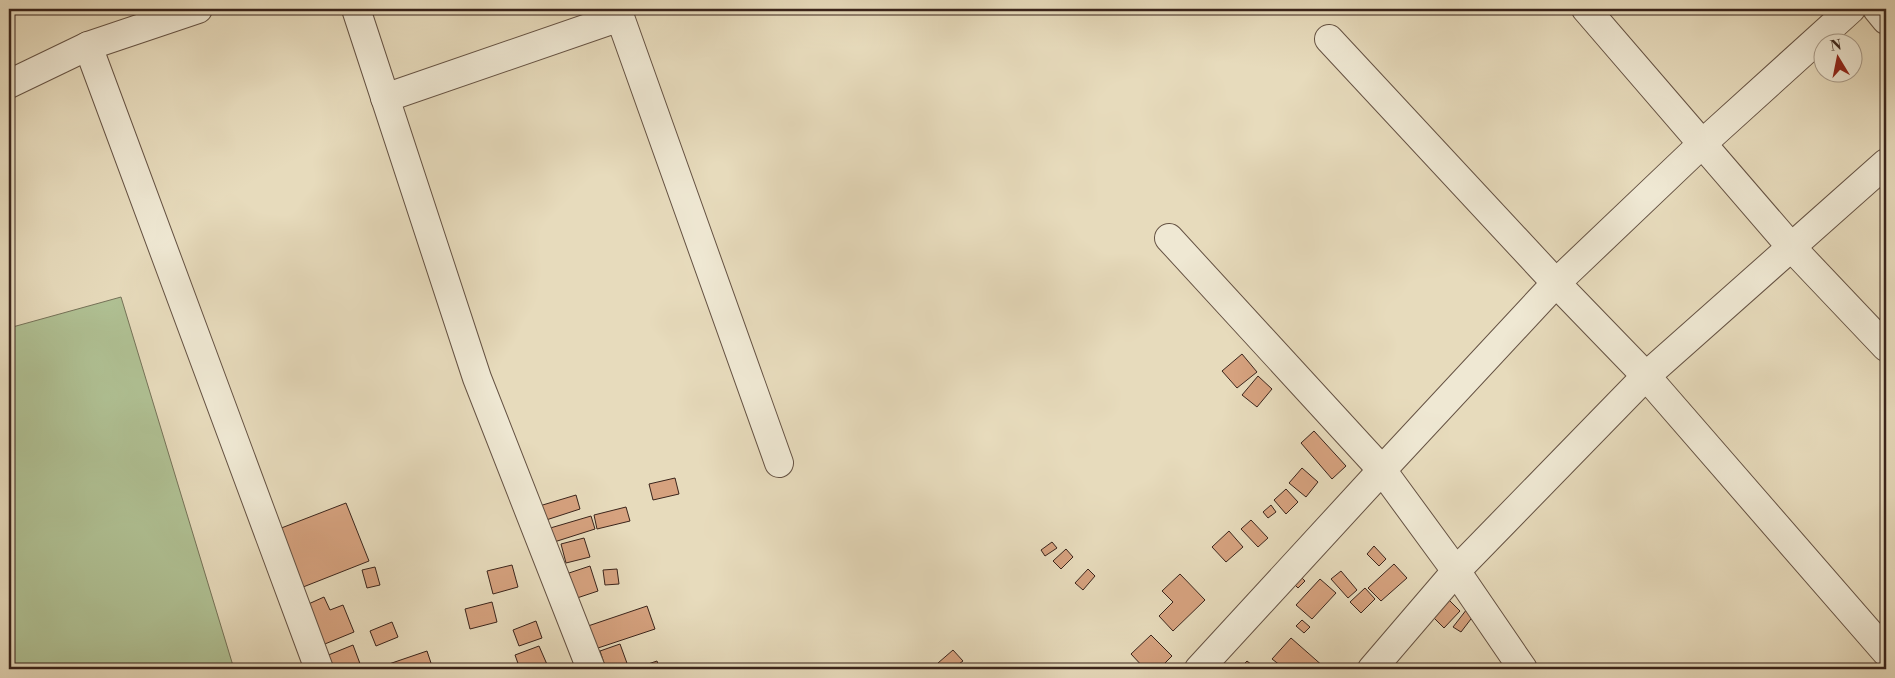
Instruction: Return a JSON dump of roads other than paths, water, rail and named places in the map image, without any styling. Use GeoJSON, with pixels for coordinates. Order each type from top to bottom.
{"type":"FeatureCollection","features":[{"type":"Feature","properties":{"kind":"street"},"geometry":{"type":"LineString","coordinates":[[9,84],[88,46],[198,9]]}},
{"type":"Feature","properties":{"kind":"street"},"geometry":{"type":"LineString","coordinates":[[356,9],[477,378],[591,669]]}},
{"type":"Feature","properties":{"kind":"street"},"geometry":{"type":"LineString","coordinates":[[1586,9],[1792,248],[1886,347]]}},
{"type":"Feature","properties":{"kind":"street"},"geometry":{"type":"LineString","coordinates":[[1199,669],[1556,283],[1703,143],[1851,9]]}},
{"type":"Feature","properties":{"kind":"street"},"geometry":{"type":"LineString","coordinates":[[1877,9],[1886,20]]}},
{"type":"Feature","properties":{"kind":"street"},"geometry":{"type":"LineString","coordinates":[[385,98],[620,18],[779,463]]}},
{"type":"Feature","properties":{"kind":"street"},"geometry":{"type":"LineString","coordinates":[[1329,39],[1556,283],[1646,376],[1886,652]]}},
{"type":"Feature","properties":{"kind":"street"},"geometry":{"type":"LineString","coordinates":[[88,46],[320,669]]}},
{"type":"Feature","properties":{"kind":"street"},"geometry":{"type":"LineString","coordinates":[[1372,669],[1456,571],[1646,376],[1886,163]]}},
{"type":"Feature","properties":{"kind":"street"},"geometry":{"type":"LineString","coordinates":[[1169,238],[1382,470],[1456,571],[1523,669]]}}]}
